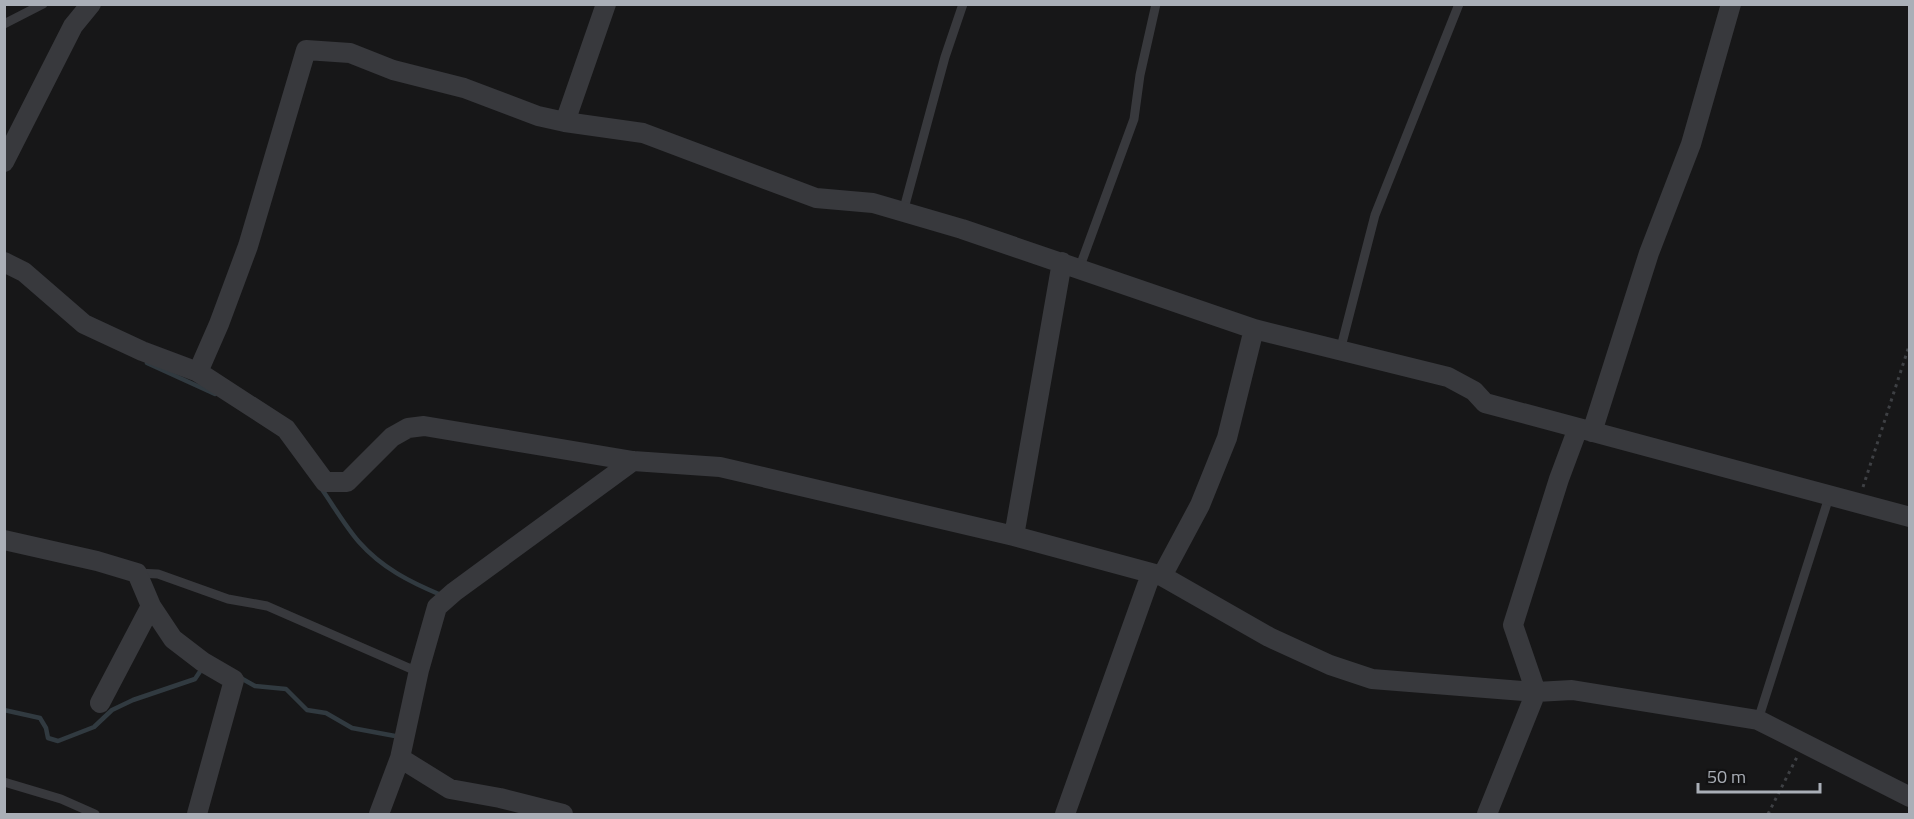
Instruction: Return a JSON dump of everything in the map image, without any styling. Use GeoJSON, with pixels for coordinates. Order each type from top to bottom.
{"type":"FeatureCollection","features":[{"type":"Feature","properties":{"kind":"street"},"geometry":{"type":"LineString","coordinates":[[4,162],[73,26],[91,4]]}},
{"type":"Feature","properties":{"kind":"street"},"geometry":{"type":"LineString","coordinates":[[565,122],[606,4]]}},
{"type":"Feature","properties":{"kind":"street"},"geometry":{"type":"LineString","coordinates":[[1487,814],[1536,692],[1514,626],[1559,479],[1585,430],[1691,144],[1731,4]]}},
{"type":"Feature","properties":{"kind":"street"},"geometry":{"type":"LineString","coordinates":[[198,372],[219,324],[248,246],[306,50],[350,53],[393,70],[464,88],[538,116],[642,133],[816,198],[873,203],[903,212],[1071,266],[1254,329],[1448,378],[1474,391],[1485,403],[1910,517]]}},
{"type":"Feature","properties":{"kind":"street"},"geometry":{"type":"LineString","coordinates":[[4,262],[24,272],[84,324],[142,351],[198,372],[286,429],[325,482],[347,482],[392,437],[408,428],[424,426],[633,461],[720,467],[1014,536],[1157,575],[1269,637],[1372,680],[1536,692],[1572,690],[1758,720],[1910,797]]}},
{"type":"Feature","properties":{"kind":"street"},"geometry":{"type":"LineString","coordinates":[[1014,536],[1071,266]]}},
{"type":"Feature","properties":{"kind":"street"},"geometry":{"type":"LineString","coordinates":[[1065,814],[1157,575],[1200,505],[1227,438],[1254,329]]}},
{"type":"Feature","properties":{"kind":"street"},"geometry":{"type":"LineString","coordinates":[[379,814],[400,758],[419,670],[438,607],[453,592],[633,461]]}},
{"type":"Feature","properties":{"kind":"street"},"geometry":{"type":"LineString","coordinates":[[4,540],[97,561],[137,573],[151,606],[173,639],[234,680],[197,814]]}},
{"type":"Feature","properties":{"kind":"street"},"geometry":{"type":"LineString","coordinates":[[100,703],[151,606]]}},
{"type":"Feature","properties":{"kind":"street"},"geometry":{"type":"LineString","coordinates":[[400,758],[450,789],[500,798],[562,814]]}},
{"type":"Feature","properties":{"kind":"lane"},"geometry":{"type":"LineString","coordinates":[[4,24],[43,4]]}},
{"type":"Feature","properties":{"kind":"lane"},"geometry":{"type":"LineString","coordinates":[[903,212],[945,57],[963,4]]}},
{"type":"Feature","properties":{"kind":"lane"},"geometry":{"type":"LineString","coordinates":[[1340,352],[1375,215],[1459,4]]}},
{"type":"Feature","properties":{"kind":"lane"},"geometry":{"type":"LineString","coordinates":[[1071,266],[1134,119],[1154,5]]}},
{"type":"Feature","properties":{"kind":"lane"},"geometry":{"type":"LineString","coordinates":[[1758,720],[1830,494]]}},
{"type":"Feature","properties":{"kind":"lane"},"geometry":{"type":"LineString","coordinates":[[137,573],[158,574],[228,599],[267,606],[409,668],[419,670]]}},
{"type":"Feature","properties":{"kind":"lane"},"geometry":{"type":"LineString","coordinates":[[4,782],[61,799],[93,814]]}},
{"type":"Feature","properties":{"kind":"path"},"geometry":{"type":"LineString","coordinates":[[1858,503],[1910,343]]}},
{"type":"Feature","properties":{"kind":"path"},"geometry":{"type":"LineString","coordinates":[[1768,814],[1804,742]]}},
{"type":"Feature","properties":{"kind":"waterway"},"geometry":{"type":"LineString","coordinates":[[147,363],[215,394]]}},
{"type":"Feature","properties":{"kind":"waterway"},"geometry":{"type":"LineString","coordinates":[[321,488],[349,529],[368,551],[397,573],[441,595]]}},
{"type":"Feature","properties":{"kind":"waterway"},"geometry":{"type":"LineString","coordinates":[[4,710],[40,718],[46,728],[48,738],[58,741],[94,727],[112,710],[133,700],[195,679],[203,667]]}},
{"type":"Feature","properties":{"kind":"waterway"},"geometry":{"type":"LineString","coordinates":[[239,677],[255,686],[286,689],[307,710],[326,713],[352,728],[395,736]]}}]}
